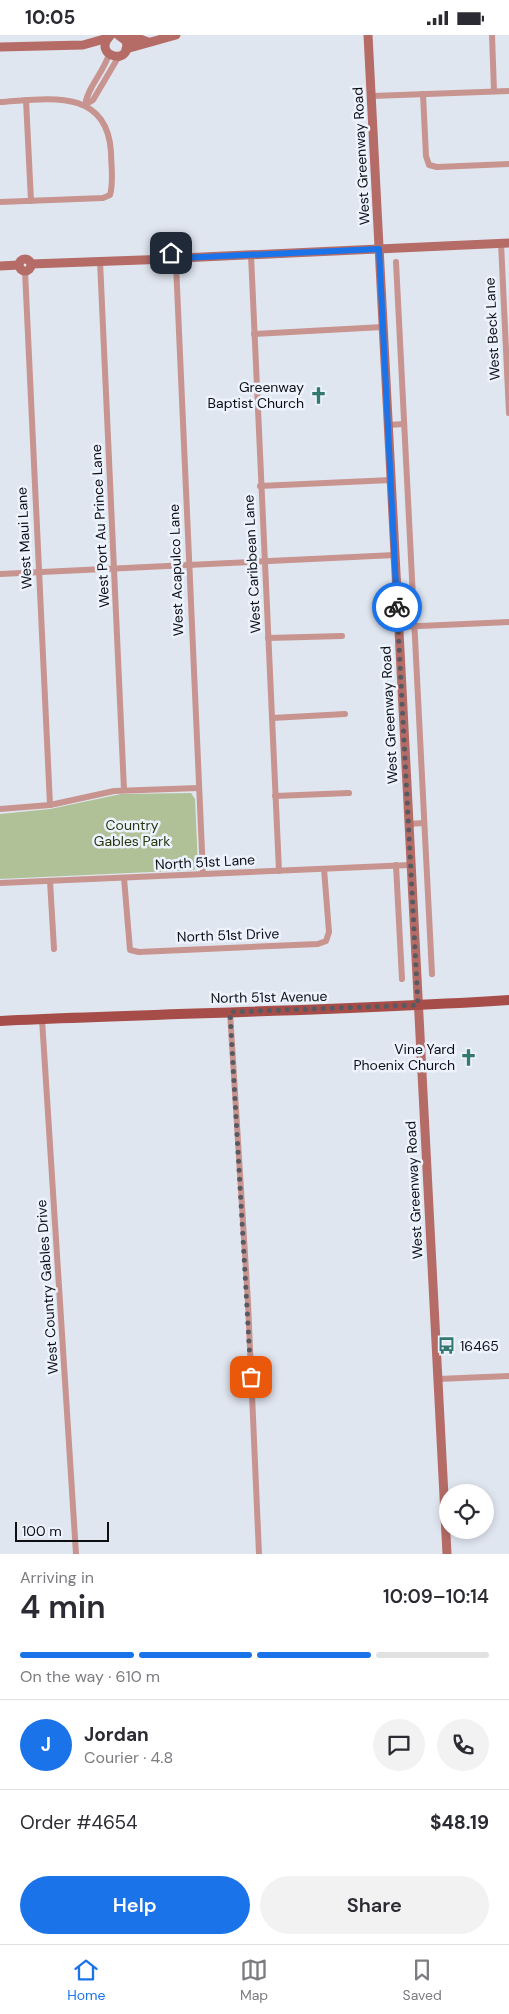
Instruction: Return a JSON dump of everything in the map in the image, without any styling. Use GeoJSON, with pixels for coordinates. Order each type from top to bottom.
{"type":"FeatureCollection","features":[{"type":"Feature","properties":{"kind":"main road"},"geometry":{"type":"LineString","coordinates":[[83,45],[113,56],[148,42],[176,35]]}},
{"type":"Feature","properties":{"kind":"main road","name":"West Greenway Road"},"geometry":{"type":"LineString","coordinates":[[368,35],[446,1554]]}},
{"type":"Feature","properties":{"kind":"main road"},"geometry":{"type":"LineString","coordinates":[[0,47],[83,45],[111,36]]}},
{"type":"Feature","properties":{"kind":"main road"},"geometry":{"type":"LineString","coordinates":[[108,53],[105,45],[111,36]]}},
{"type":"Feature","properties":{"kind":"main road"},"geometry":{"type":"LineString","coordinates":[[123,53],[122,37],[148,42]]}},
{"type":"Feature","properties":{"kind":"main road"},"geometry":{"type":"LineString","coordinates":[[0,266],[25,267],[100,261],[176,260],[505,243]]}},
{"type":"Feature","properties":{"kind":"main road","name":"North 51st Avenue"},"geometry":{"type":"LineString","coordinates":[[0,1021],[509,1000]]}},
{"type":"Feature","properties":{"kind":"street"},"geometry":{"type":"LineString","coordinates":[[492,35],[494,91]]}},
{"type":"Feature","properties":{"kind":"street"},"geometry":{"type":"LineString","coordinates":[[85,105],[86,97],[108,53]]}},
{"type":"Feature","properties":{"kind":"street"},"geometry":{"type":"LineString","coordinates":[[85,105],[93,100],[123,53]]}},
{"type":"Feature","properties":{"kind":"street"},"geometry":{"type":"LineString","coordinates":[[96,79],[103,83]]}},
{"type":"Feature","properties":{"kind":"street"},"geometry":{"type":"LineString","coordinates":[[372,97],[509,91]]}},
{"type":"Feature","properties":{"kind":"street"},"geometry":{"type":"LineString","coordinates":[[423,94],[426,156],[429,165],[437,167],[509,164]]}},
{"type":"Feature","properties":{"kind":"street"},"geometry":{"type":"LineString","coordinates":[[26,100],[31,201]]}},
{"type":"Feature","properties":{"kind":"street"},"geometry":{"type":"LineString","coordinates":[[0,102],[71,100],[85,105],[104,124],[110,137],[112,186],[110,195],[103,198],[0,202]]}},
{"type":"Feature","properties":{"kind":"street","name":"West Beck Lane"},"geometry":{"type":"LineString","coordinates":[[505,243],[509,413]]}},
{"type":"Feature","properties":{"kind":"street","name":"West Caribbean Lane"},"geometry":{"type":"LineString","coordinates":[[251,255],[279,871]]}},
{"type":"Feature","properties":{"kind":"street","name":"West Acapulco Lane"},"geometry":{"type":"LineString","coordinates":[[176,260],[203,874]]}},
{"type":"Feature","properties":{"kind":"street","name":"West Port Au Prince Lane"},"geometry":{"type":"LineString","coordinates":[[100,261],[124,790]]}},
{"type":"Feature","properties":{"kind":"street"},"geometry":{"type":"LineString","coordinates":[[396,262],[432,974]]}},
{"type":"Feature","properties":{"kind":"street","name":"West Maui Lane"},"geometry":{"type":"LineString","coordinates":[[25,267],[50,805]]}},
{"type":"Feature","properties":{"kind":"street"},"geometry":{"type":"LineString","coordinates":[[254,334],[383,327]]}},
{"type":"Feature","properties":{"kind":"street"},"geometry":{"type":"LineString","coordinates":[[388,425],[404,424]]}},
{"type":"Feature","properties":{"kind":"street"},"geometry":{"type":"LineString","coordinates":[[260,486],[391,480]]}},
{"type":"Feature","properties":{"kind":"street"},"geometry":{"type":"LineString","coordinates":[[0,574],[395,555]]}},
{"type":"Feature","properties":{"kind":"street"},"geometry":{"type":"LineString","coordinates":[[398,627],[509,622]]}},
{"type":"Feature","properties":{"kind":"street"},"geometry":{"type":"LineString","coordinates":[[268,638],[342,636]]}},
{"type":"Feature","properties":{"kind":"street"},"geometry":{"type":"LineString","coordinates":[[272,718],[345,714]]}},
{"type":"Feature","properties":{"kind":"street"},"geometry":{"type":"LineString","coordinates":[[0,809],[50,805],[124,790],[198,787]]}},
{"type":"Feature","properties":{"kind":"street"},"geometry":{"type":"LineString","coordinates":[[275,796],[349,793]]}},
{"type":"Feature","properties":{"kind":"street"},"geometry":{"type":"LineString","coordinates":[[408,824],[424,823]]}},
{"type":"Feature","properties":{"kind":"street"},"geometry":{"type":"LineString","coordinates":[[396,865],[402,979]]}},
{"type":"Feature","properties":{"kind":"street","name":"North 51st Lane"},"geometry":{"type":"LineString","coordinates":[[0,883],[410,865]]}},
{"type":"Feature","properties":{"kind":"street","name":"North 51st Drive"},"geometry":{"type":"LineString","coordinates":[[124,878],[130,950],[139,952],[278,946],[318,944],[326,941],[328,932],[324,869]]}},
{"type":"Feature","properties":{"kind":"street"},"geometry":{"type":"LineString","coordinates":[[50,881],[54,949]]}},
{"type":"Feature","properties":{"kind":"street"},"geometry":{"type":"LineString","coordinates":[[230,1012],[248,1303],[259,1554]]}},
{"type":"Feature","properties":{"kind":"street","name":"West Country Gables Drive"},"geometry":{"type":"LineString","coordinates":[[42,1019],[76,1554]]}},
{"type":"Feature","properties":{"kind":"street"},"geometry":{"type":"LineString","coordinates":[[438,1379],[509,1376]]}},
{"type":"Feature","properties":{"kind":"green space","name":"Country Gables Park"},"geometry":{"type":"Polygon","coordinates":[[[191,793],[195,799],[198,866],[194,870],[0,879],[0,814],[50,809],[121,794],[191,793]]]}},
{"type":"Feature","properties":{"kind":"way so far"},"geometry":{"type":"LineString","coordinates":[[251,1377],[230,1012],[418,1005],[397,607]]}},
{"type":"Feature","properties":{"kind":"place","name":"Greenway Baptist Church"},"geometry":{"type":"Point","coordinates":[318,395]}},
{"type":"Feature","properties":{"kind":"place","name":"Vine Yard Phoenix Church"},"geometry":{"type":"Point","coordinates":[469,1057]}},
{"type":"Feature","properties":{"kind":"place","name":"16465"},"geometry":{"type":"Point","coordinates":[446,1346]}},
{"type":"Feature","properties":{"kind":"route"},"geometry":{"type":"LineString","coordinates":[[171,253],[179,253],[181,258],[379,249],[397,607]]}}]}
